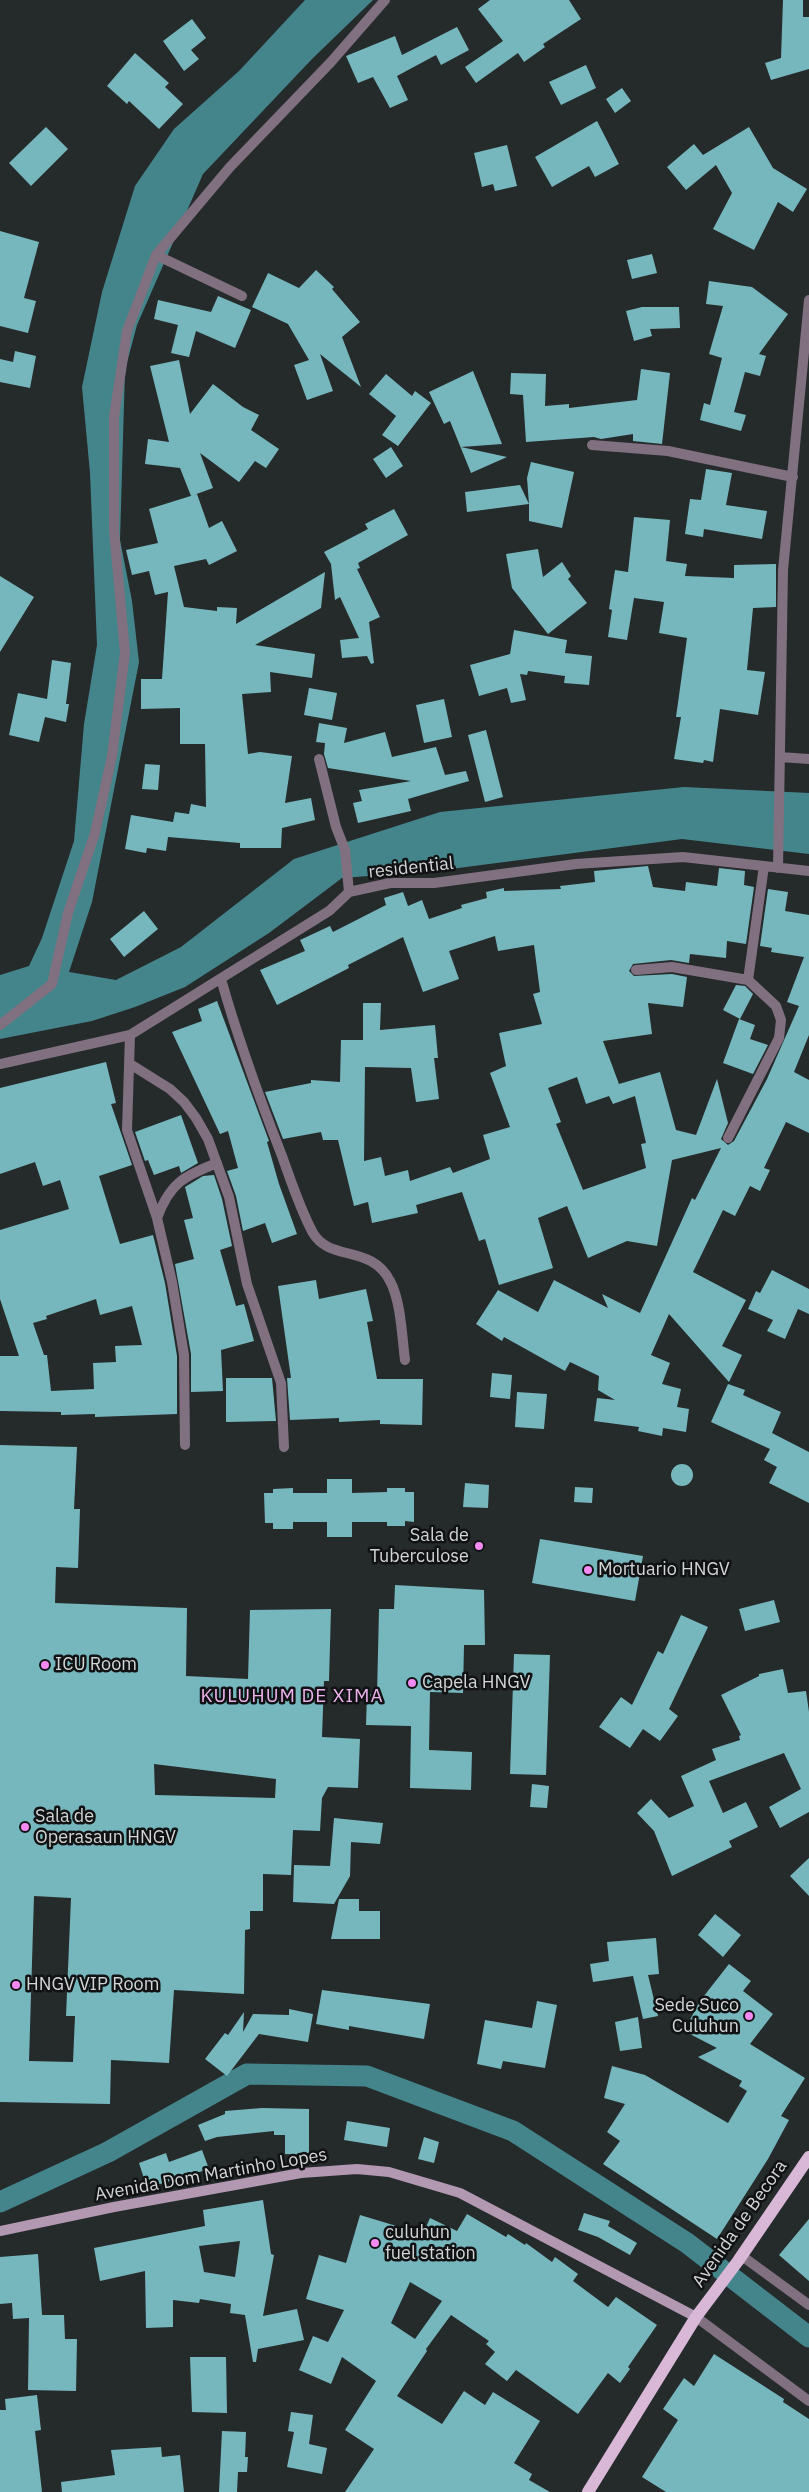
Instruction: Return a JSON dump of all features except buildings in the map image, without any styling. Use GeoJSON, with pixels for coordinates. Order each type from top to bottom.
{"type":"FeatureCollection","features":[{"type":"Feature","properties":{"kind":"main road","name":"Avenida de Becora"},"geometry":{"type":"LineString","coordinates":[[588,2492],[698,2314],[740,2259],[809,2157]]}},
{"type":"Feature","properties":{"kind":"main road","name":"Avenida Dom Martinho Lopes"},"geometry":{"type":"LineString","coordinates":[[0,2231],[114,2207],[301,2173],[357,2169],[389,2172],[460,2193],[698,2314]]}},
{"type":"Feature","properties":{"kind":"street"},"geometry":{"type":"LineString","coordinates":[[0,1025],[52,984],[68,913],[94,833],[112,756],[125,653],[114,530],[114,417],[127,331],[156,255],[230,167],[331,62],[385,0]]}},
{"type":"Feature","properties":{"kind":"street"},"geometry":{"type":"LineString","coordinates":[[156,255],[242,296]]}},
{"type":"Feature","properties":{"kind":"street"},"geometry":{"type":"LineString","coordinates":[[778,868],[783,570],[809,300]]}},
{"type":"Feature","properties":{"kind":"street"},"geometry":{"type":"LineString","coordinates":[[592,445],[668,451],[793,477]]}},
{"type":"Feature","properties":{"kind":"street"},"geometry":{"type":"LineString","coordinates":[[780,757],[809,759]]}},
{"type":"Feature","properties":{"kind":"street"},"geometry":{"type":"LineString","coordinates":[[319,759],[336,827],[345,850],[349,892]]}},
{"type":"Feature","properties":{"kind":"street","name":"residential"},"geometry":{"type":"LineString","coordinates":[[0,1064],[130,1035],[329,911],[349,892],[390,883],[434,883],[576,864],[683,857],[809,871]]}},
{"type":"Feature","properties":{"kind":"street"},"geometry":{"type":"LineString","coordinates":[[748,980],[764,866]]}},
{"type":"Feature","properties":{"kind":"street"},"geometry":{"type":"LineString","coordinates":[[636,970],[672,967],[748,980],[776,1006],[781,1020],[779,1038],[728,1138]]}},
{"type":"Feature","properties":{"kind":"street"},"geometry":{"type":"LineString","coordinates":[[221,979],[247,1065],[305,1217],[319,1242],[326,1247],[375,1262],[391,1282],[396,1296],[405,1360]]}},
{"type":"Feature","properties":{"kind":"street"},"geometry":{"type":"LineString","coordinates":[[130,1035],[127,1130],[157,1218],[172,1282],[184,1355],[185,1445]]}},
{"type":"Feature","properties":{"kind":"street"},"geometry":{"type":"LineString","coordinates":[[130,1064],[170,1089],[184,1102],[196,1118],[217,1163],[235,1221],[247,1284],[281,1383],[284,1448]]}},
{"type":"Feature","properties":{"kind":"street"},"geometry":{"type":"LineString","coordinates":[[157,1218],[175,1185],[183,1178],[217,1163]]}},
{"type":"Feature","properties":{"kind":"street"},"geometry":{"type":"LineString","coordinates":[[740,2259],[809,2305]]}},
{"type":"Feature","properties":{"kind":"street"},"geometry":{"type":"LineString","coordinates":[[698,2314],[809,2401]]}},
{"type":"Feature","properties":{"kind":"water"},"geometry":{"type":"Polygon","coordinates":[[[305,0],[373,0],[312,59],[203,174],[137,325],[125,370],[120,540],[132,601],[139,662],[92,902],[69,972],[116,980],[181,947],[294,859],[440,812],[684,787],[809,793],[809,854],[682,839],[435,871],[342,878],[269,933],[185,987],[135,1007],[92,1021],[0,1039],[0,975],[29,966],[42,938],[74,841],[84,724],[97,645],[90,473],[82,387],[102,292],[135,186],[174,129],[239,71],[305,0]]]}},
{"type":"Feature","properties":{"kind":"waterway"},"geometry":{"type":"LineString","coordinates":[[0,2202],[108,2152],[247,2074],[367,2076],[513,2131],[687,2243],[809,2337]]}},
{"type":"Feature","properties":{"kind":"place","name":"Sala de Tuberculose"},"geometry":{"type":"Point","coordinates":[479,1546]}},
{"type":"Feature","properties":{"kind":"place","name":"Mortuario HNGV"},"geometry":{"type":"Point","coordinates":[588,1570]}},
{"type":"Feature","properties":{"kind":"place","name":"ICU Room"},"geometry":{"type":"Point","coordinates":[45,1665]}},
{"type":"Feature","properties":{"kind":"place","name":"Capela HNGV"},"geometry":{"type":"Point","coordinates":[412,1683]}},
{"type":"Feature","properties":{"kind":"place","name":"Sala de Operasaun HNGV"},"geometry":{"type":"Point","coordinates":[25,1827]}},
{"type":"Feature","properties":{"kind":"place","name":"HNGV VIP Room"},"geometry":{"type":"Point","coordinates":[16,1985]}},
{"type":"Feature","properties":{"kind":"place","name":"Sede Suco Culuhun"},"geometry":{"type":"Point","coordinates":[749,2016]}},
{"type":"Feature","properties":{"kind":"place","name":"culuhun fuel station"},"geometry":{"type":"Point","coordinates":[375,2243]}},
{"type":"Feature","properties":{"kind":"district","name":"KULUHUM DE XIMA"},"geometry":{"type":"Point","coordinates":[292,1697]}}]}
